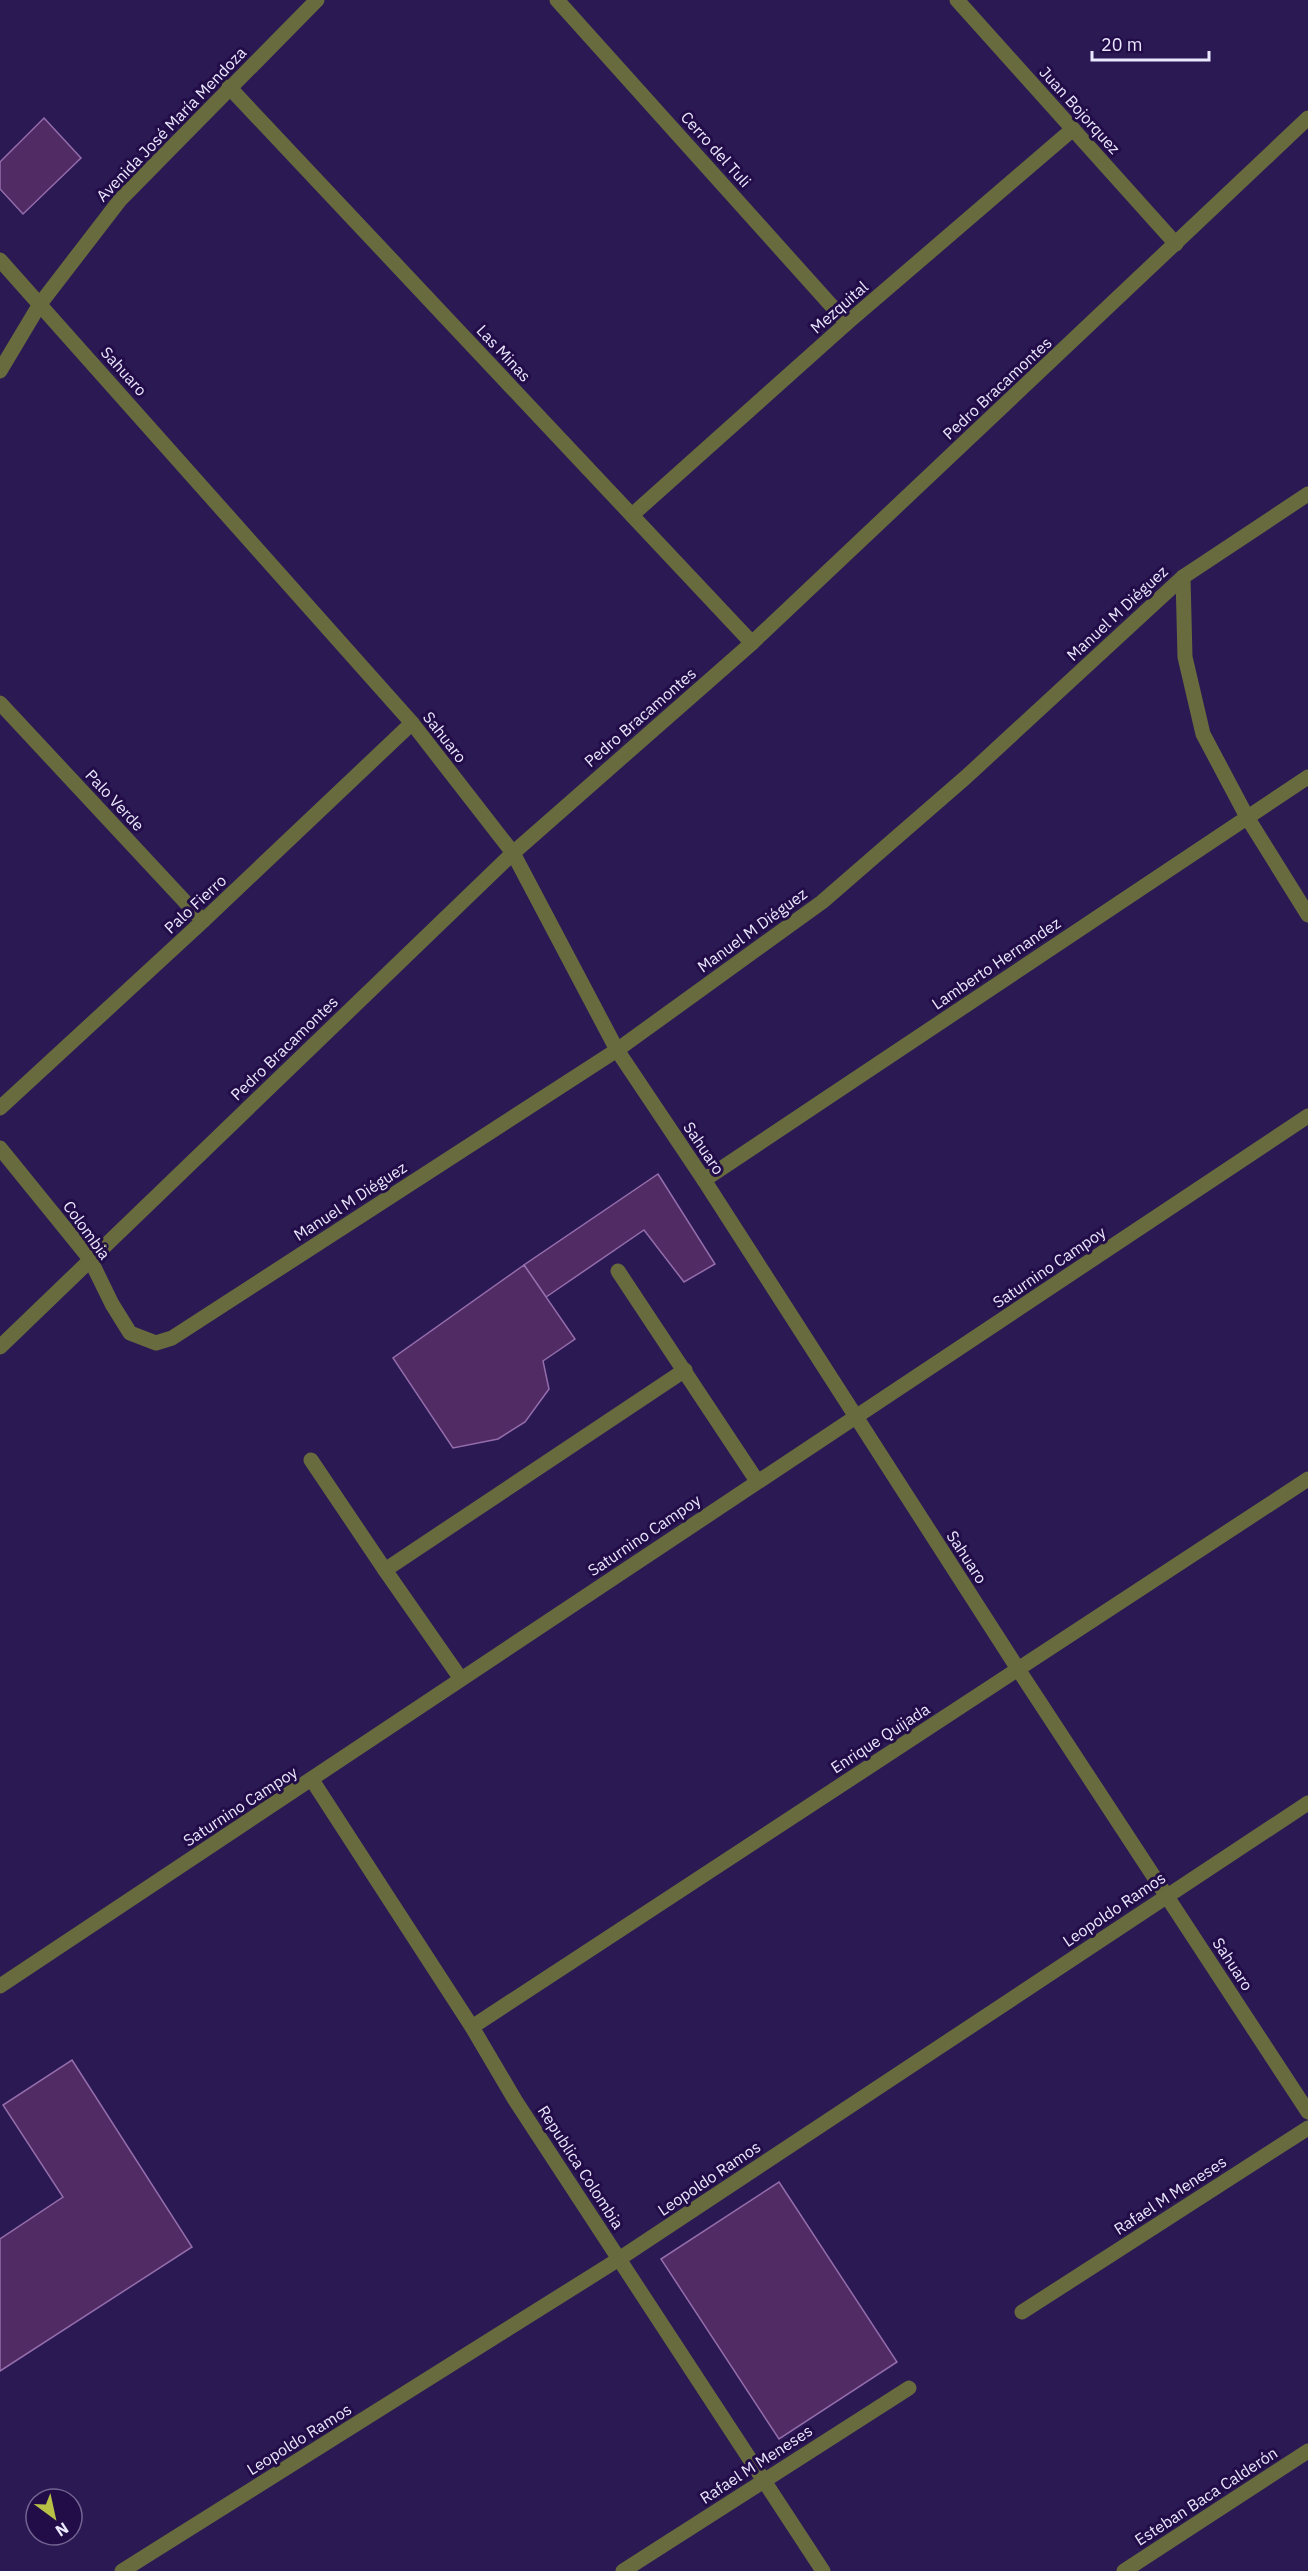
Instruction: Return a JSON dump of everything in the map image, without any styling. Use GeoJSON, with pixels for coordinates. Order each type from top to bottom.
{"type":"FeatureCollection","features":[{"type":"Feature","properties":{"kind":"street","name":"Avenida José María Mendoza"},"geometry":{"type":"LineString","coordinates":[[0,370],[40,304],[120,200],[317,0]]}},
{"type":"Feature","properties":{"kind":"street","name":"Cerro del Tuli"},"geometry":{"type":"LineString","coordinates":[[557,0],[847,322]]}},
{"type":"Feature","properties":{"kind":"street","name":"Juan Bojorquez"},"geometry":{"type":"LineString","coordinates":[[957,0],[1176,244]]}},
{"type":"Feature","properties":{"kind":"street","name":"Las Minas"},"geometry":{"type":"LineString","coordinates":[[229,87],[752,643]]}},
{"type":"Feature","properties":{"kind":"street","name":"Pedro Bracamontes"},"geometry":{"type":"LineString","coordinates":[[0,1347],[513,853],[752,643],[1308,118]]}},
{"type":"Feature","properties":{"kind":"street","name":"Mezquital"},"geometry":{"type":"LineString","coordinates":[[632,515],[847,322],[1073,129]]}},
{"type":"Feature","properties":{"kind":"street","name":"Sahuaro"},"geometry":{"type":"LineString","coordinates":[[0,260],[412,723],[513,853],[617,1050],[704,1180],[1018,1669],[1308,2112]]}},
{"type":"Feature","properties":{"kind":"street","name":"Manuel M Diéguez"},"geometry":{"type":"LineString","coordinates":[[172,1338],[617,1050],[822,902],[966,777],[1183,577],[1308,494]]}},
{"type":"Feature","properties":{"kind":"street"},"geometry":{"type":"LineString","coordinates":[[1183,577],[1185,657],[1203,734],[1246,817],[1308,915]]}},
{"type":"Feature","properties":{"kind":"street","name":"Palo Verde"},"geometry":{"type":"LineString","coordinates":[[0,703],[203,921]]}},
{"type":"Feature","properties":{"kind":"street","name":"Palo Fierro"},"geometry":{"type":"LineString","coordinates":[[0,1108],[203,921],[412,723]]}},
{"type":"Feature","properties":{"kind":"street","name":"Lamberto Hernandez"},"geometry":{"type":"LineString","coordinates":[[704,1180],[1308,777]]}},
{"type":"Feature","properties":{"kind":"street","name":"Saturnino Campoy"},"geometry":{"type":"LineString","coordinates":[[0,1986],[1308,1116]]}},
{"type":"Feature","properties":{"kind":"street","name":"Colombia"},"geometry":{"type":"LineString","coordinates":[[0,1148],[90,1259],[112,1304],[130,1333],[156,1343],[172,1338]]}},
{"type":"Feature","properties":{"kind":"street"},"geometry":{"type":"LineString","coordinates":[[618,1271],[757,1481]]}},
{"type":"Feature","properties":{"kind":"street"},"geometry":{"type":"LineString","coordinates":[[385,1570],[685,1370]]}},
{"type":"Feature","properties":{"kind":"street"},"geometry":{"type":"LineString","coordinates":[[311,1460],[461,1679]]}},
{"type":"Feature","properties":{"kind":"street","name":"Enrique Quijada"},"geometry":{"type":"LineString","coordinates":[[472,2027],[1308,1479]]}},
{"type":"Feature","properties":{"kind":"street","name":"Republica Colombia"},"geometry":{"type":"LineString","coordinates":[[312,1780],[472,2027],[515,2100],[822,2571]]}},
{"type":"Feature","properties":{"kind":"street","name":"Leopoldo Ramos"},"geometry":{"type":"LineString","coordinates":[[122,2571],[619,2259],[1308,1803]]}},
{"type":"Feature","properties":{"kind":"street","name":"Rafael M Meneses"},"geometry":{"type":"LineString","coordinates":[[1022,2312],[1308,2128]]}},
{"type":"Feature","properties":{"kind":"street","name":"Rafael M Meneses"},"geometry":{"type":"LineString","coordinates":[[623,2571],[909,2388]]}},
{"type":"Feature","properties":{"kind":"street","name":"Esteban Baca Calderón"},"geometry":{"type":"LineString","coordinates":[[1124,2571],[1308,2451]]}},
{"type":"Feature","properties":{"kind":"building"},"geometry":{"type":"Polygon","coordinates":[[[44,118],[81,158],[23,214],[0,189],[0,162],[44,118]]]}},
{"type":"Feature","properties":{"kind":"building"},"geometry":{"type":"Polygon","coordinates":[[[658,1174],[715,1264],[684,1282],[644,1230],[546,1297],[524,1265],[658,1174]]]}},
{"type":"Feature","properties":{"kind":"building"},"geometry":{"type":"Polygon","coordinates":[[[524,1265],[575,1339],[543,1361],[549,1389],[525,1422],[498,1439],[453,1448],[393,1358],[524,1265]]]}},
{"type":"Feature","properties":{"kind":"building"},"geometry":{"type":"Polygon","coordinates":[[[72,2060],[192,2247],[0,2371],[0,2239],[63,2197],[3,2105],[72,2060]]]}},
{"type":"Feature","properties":{"kind":"building"},"geometry":{"type":"Polygon","coordinates":[[[779,2182],[897,2362],[779,2439],[661,2259],[779,2182]]]}}]}
